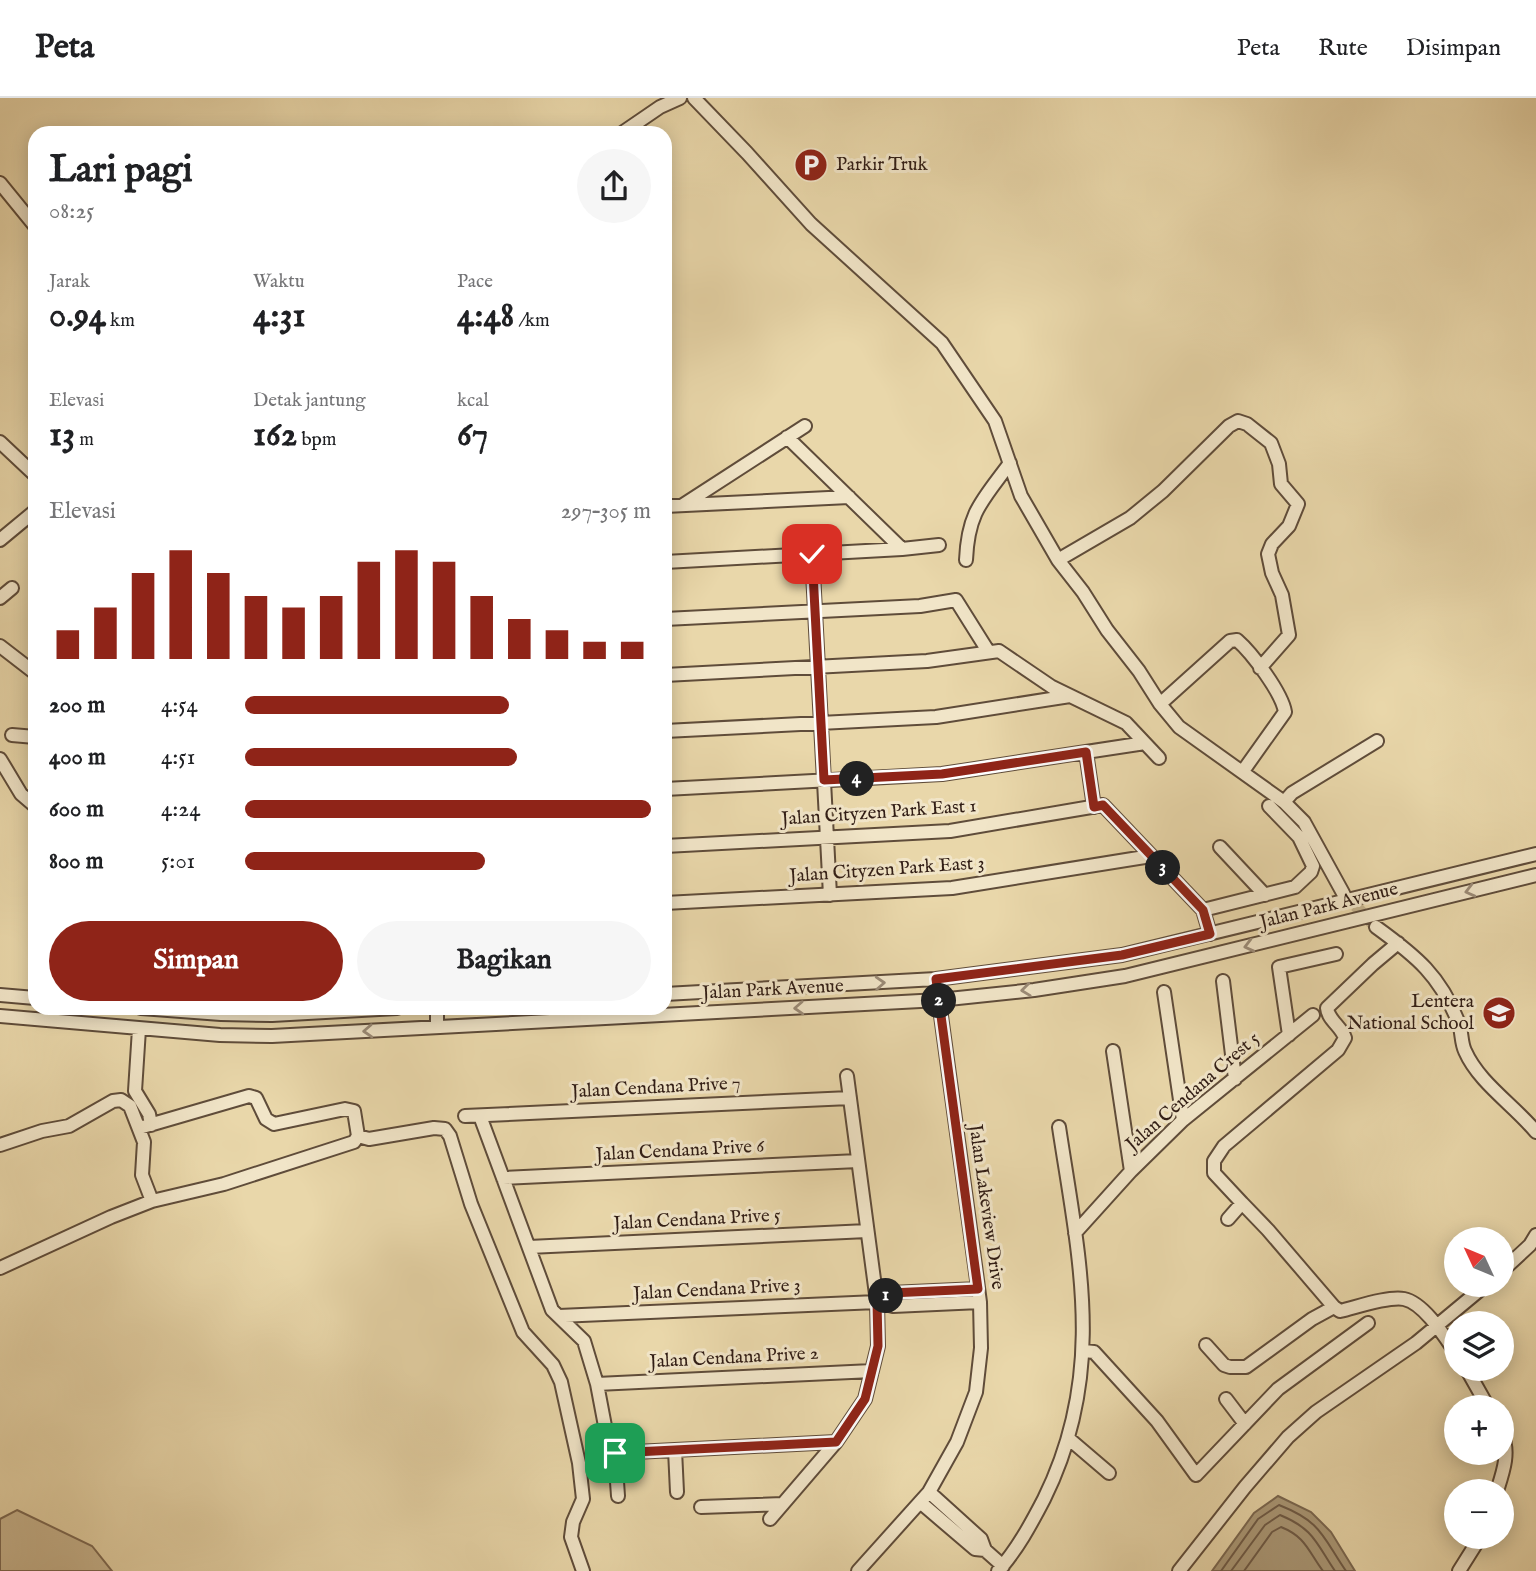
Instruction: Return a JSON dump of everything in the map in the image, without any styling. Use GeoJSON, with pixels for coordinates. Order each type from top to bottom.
{"type":"FeatureCollection","features":[{"type":"Feature","properties":{"kind":"street"},"geometry":{"type":"LineString","coordinates":[[632,126],[660,107],[680,98]]}},
{"type":"Feature","properties":{"kind":"street"},"geometry":{"type":"LineString","coordinates":[[694,98],[811,224],[942,343],[995,421],[1021,496],[1058,560],[1160,704],[1179,727],[1284,802],[1304,822],[1343,893]]}},
{"type":"Feature","properties":{"kind":"street"},"geometry":{"type":"LineString","coordinates":[[0,183],[28,217]]}},
{"type":"Feature","properties":{"kind":"street"},"geometry":{"type":"LineString","coordinates":[[1058,560],[1130,518],[1163,491],[1229,426],[1238,421],[1247,424],[1270,443],[1279,464],[1281,484],[1298,504],[1289,526],[1272,544],[1268,554],[1272,573],[1282,596],[1289,635],[1260,668]]}},
{"type":"Feature","properties":{"kind":"street"},"geometry":{"type":"LineString","coordinates":[[683,505],[805,426]]}},
{"type":"Feature","properties":{"kind":"street"},"geometry":{"type":"LineString","coordinates":[[787,438],[902,549]]}},
{"type":"Feature","properties":{"kind":"street"},"geometry":{"type":"LineString","coordinates":[[0,442],[28,468]]}},
{"type":"Feature","properties":{"kind":"street"},"geometry":{"type":"LineString","coordinates":[[966,560],[967,534],[972,517],[1010,463]]}},
{"type":"Feature","properties":{"kind":"street"},"geometry":{"type":"LineString","coordinates":[[672,506],[849,497]]}},
{"type":"Feature","properties":{"kind":"street"},"geometry":{"type":"LineString","coordinates":[[0,540],[28,517]]}},
{"type":"Feature","properties":{"kind":"street"},"geometry":{"type":"LineString","coordinates":[[672,562],[939,545]]}},
{"type":"Feature","properties":{"kind":"street"},"geometry":{"type":"LineString","coordinates":[[812,554],[830,895]]}},
{"type":"Feature","properties":{"kind":"street"},"geometry":{"type":"LineString","coordinates":[[0,598],[12,588]]}},
{"type":"Feature","properties":{"kind":"street"},"geometry":{"type":"LineString","coordinates":[[672,619],[920,606],[956,600],[988,651]]}},
{"type":"Feature","properties":{"kind":"street"},"geometry":{"type":"LineString","coordinates":[[1160,704],[1230,641],[1237,640],[1276,691],[1285,712],[1243,771]]}},
{"type":"Feature","properties":{"kind":"street"},"geometry":{"type":"LineString","coordinates":[[0,646],[28,668]]}},
{"type":"Feature","properties":{"kind":"street"},"geometry":{"type":"LineString","coordinates":[[672,675],[927,661],[999,650],[1052,687],[1126,723],[1159,758]]}},
{"type":"Feature","properties":{"kind":"street"},"geometry":{"type":"LineString","coordinates":[[672,731],[936,717],[1070,696]]}},
{"type":"Feature","properties":{"kind":"street"},"geometry":{"type":"LineString","coordinates":[[12,735],[28,736]]}},
{"type":"Feature","properties":{"kind":"street"},"geometry":{"type":"LineString","coordinates":[[1284,802],[1313,780],[1377,741]]}},
{"type":"Feature","properties":{"kind":"street"},"geometry":{"type":"LineString","coordinates":[[672,789],[942,774],[1145,743]]}},
{"type":"Feature","properties":{"kind":"street"},"geometry":{"type":"LineString","coordinates":[[1086,752],[1094,807],[1103,805],[1203,910],[1210,934]]}},
{"type":"Feature","properties":{"kind":"street"},"geometry":{"type":"LineString","coordinates":[[0,759],[28,800]]}},
{"type":"Feature","properties":{"kind":"street"},"geometry":{"type":"LineString","coordinates":[[1203,910],[1295,887],[1311,872],[1312,866],[1298,837],[1269,806]]}},
{"type":"Feature","properties":{"kind":"street","name":"Jalan Cityzen Park East 1"},"geometry":{"type":"LineString","coordinates":[[672,846],[950,831],[1094,807]]}},
{"type":"Feature","properties":{"kind":"street"},"geometry":{"type":"LineString","coordinates":[[1220,847],[1265,895]]}},
{"type":"Feature","properties":{"kind":"street","name":"Jalan Park Avenue"},"geometry":{"type":"LineString","coordinates":[[672,994],[936,979],[1122,955],[1536,854]]}},
{"type":"Feature","properties":{"kind":"street","name":"Jalan Cityzen Park East 3"},"geometry":{"type":"LineString","coordinates":[[672,903],[952,888],[1151,856]]}},
{"type":"Feature","properties":{"kind":"street","name":"Jalan Park Avenue"},"geometry":{"type":"LineString","coordinates":[[672,1014],[939,1000],[1125,976],[1536,875]]}},
{"type":"Feature","properties":{"kind":"street"},"geometry":{"type":"LineString","coordinates":[[1376,927],[1425,965],[1440,985],[1460,1026],[1464,1050],[1480,1073],[1536,1132]]}},
{"type":"Feature","properties":{"kind":"street"},"geometry":{"type":"LineString","coordinates":[[1398,943],[1327,1008],[1328,1015],[1345,1038],[1338,1050],[1224,1146],[1214,1161],[1214,1173],[1268,1230],[1334,1307],[1340,1311],[1402,1298],[1415,1303],[1444,1336]]}},
{"type":"Feature","properties":{"kind":"street"},"geometry":{"type":"LineString","coordinates":[[1289,1035],[1279,967],[1336,954]]}},
{"type":"Feature","properties":{"kind":"street"},"geometry":{"type":"LineString","coordinates":[[1122,955],[1125,976]]}},
{"type":"Feature","properties":{"kind":"street","name":"Jalan Lakeview Drive"},"geometry":{"type":"LineString","coordinates":[[858,1571],[924,1497],[957,1442],[976,1392],[981,1348],[979,1296],[936,979]]}},
{"type":"Feature","properties":{"kind":"street"},"geometry":{"type":"LineString","coordinates":[[1223,981],[1235,1079]]}},
{"type":"Feature","properties":{"kind":"street"},"geometry":{"type":"LineString","coordinates":[[1164,992],[1183,1120]]}},
{"type":"Feature","properties":{"kind":"street"},"geometry":{"type":"LineString","coordinates":[[0,995],[28,997]]}},
{"type":"Feature","properties":{"kind":"street","name":"Jalan Park Avenue"},"geometry":{"type":"LineString","coordinates":[[0,1016],[56,1015],[139,1029],[272,1036],[661,1015]]}},
{"type":"Feature","properties":{"kind":"street"},"geometry":{"type":"LineString","coordinates":[[437,1015],[438,1027]]}},
{"type":"Feature","properties":{"kind":"street","name":"Jalan Cendana Crest 5"},"geometry":{"type":"LineString","coordinates":[[1075,1233],[1131,1171],[1183,1120],[1313,1015]]}},
{"type":"Feature","properties":{"kind":"street"},"geometry":{"type":"LineString","coordinates":[[139,1029],[135,1091],[149,1114],[145,1127],[142,1175],[152,1200]]}},
{"type":"Feature","properties":{"kind":"street"},"geometry":{"type":"LineString","coordinates":[[1113,1051],[1131,1171]]}},
{"type":"Feature","properties":{"kind":"street"},"geometry":{"type":"LineString","coordinates":[[770,1519],[836,1442],[865,1399],[878,1346],[877,1301],[847,1076]]}},
{"type":"Feature","properties":{"kind":"street"},"geometry":{"type":"LineString","coordinates":[[0,1268],[152,1200],[224,1184],[354,1142],[358,1136],[354,1111],[345,1109],[274,1124],[266,1119],[256,1098],[249,1096],[145,1127]]}},
{"type":"Feature","properties":{"kind":"street","name":"Jalan Cendana Prive 7"},"geometry":{"type":"LineString","coordinates":[[465,1116],[849,1098]]}},
{"type":"Feature","properties":{"kind":"street"},"geometry":{"type":"LineString","coordinates":[[0,1145],[42,1131],[69,1126],[113,1101],[121,1100],[130,1106],[145,1127]]}},
{"type":"Feature","properties":{"kind":"street"},"geometry":{"type":"LineString","coordinates":[[480,1116],[552,1310],[584,1341],[597,1384],[609,1447],[615,1453],[618,1496]]}},
{"type":"Feature","properties":{"kind":"street"},"geometry":{"type":"LineString","coordinates":[[924,1497],[957,1526],[981,1539],[985,1550],[1000,1568],[1032,1522],[1054,1480],[1079,1392],[1084,1351],[1082,1272],[1059,1127]]}},
{"type":"Feature","properties":{"kind":"street"},"geometry":{"type":"LineString","coordinates":[[358,1136],[369,1139],[434,1128],[445,1129],[450,1136],[471,1204],[523,1332],[553,1365],[561,1382],[581,1475],[583,1499],[573,1522],[571,1537],[583,1571]]}},
{"type":"Feature","properties":{"kind":"street","name":"Jalan Cendana Prive 6"},"geometry":{"type":"LineString","coordinates":[[503,1178],[858,1161]]}},
{"type":"Feature","properties":{"kind":"street"},"geometry":{"type":"LineString","coordinates":[[1227,1219],[1242,1203]]}},
{"type":"Feature","properties":{"kind":"street","name":"Jalan Cendana Prive 5"},"geometry":{"type":"LineString","coordinates":[[529,1247],[867,1231]]}},
{"type":"Feature","properties":{"kind":"street"},"geometry":{"type":"LineString","coordinates":[[1514,1260],[1530,1245],[1536,1235]]}},
{"type":"Feature","properties":{"kind":"street","name":"Jalan Cendana Prive 3"},"geometry":{"type":"LineString","coordinates":[[558,1316],[877,1301],[893,1306],[936,1298],[979,1296]]}},
{"type":"Feature","properties":{"kind":"street"},"geometry":{"type":"LineString","coordinates":[[1179,1571],[1288,1437],[1316,1412],[1437,1326],[1472,1297]]}},
{"type":"Feature","properties":{"kind":"street"},"geometry":{"type":"LineString","coordinates":[[1206,1345],[1224,1364],[1241,1368],[1334,1307]]}},
{"type":"Feature","properties":{"kind":"street"},"geometry":{"type":"LineString","coordinates":[[1084,1351],[1094,1352],[1157,1421],[1196,1475],[1278,1389],[1368,1323]]}},
{"type":"Feature","properties":{"kind":"street","name":"Jalan Cendana Prive 2"},"geometry":{"type":"LineString","coordinates":[[597,1384],[872,1371]]}},
{"type":"Feature","properties":{"kind":"street"},"geometry":{"type":"LineString","coordinates":[[1226,1399],[1245,1424]]}},
{"type":"Feature","properties":{"kind":"street"},"geometry":{"type":"LineString","coordinates":[[1068,1438],[1109,1473]]}},
{"type":"Feature","properties":{"kind":"street"},"geometry":{"type":"LineString","coordinates":[[615,1453],[836,1442]]}},
{"type":"Feature","properties":{"kind":"street"},"geometry":{"type":"LineString","coordinates":[[675,1450],[677,1492]]}},
{"type":"Feature","properties":{"kind":"street"},"geometry":{"type":"LineString","coordinates":[[701,1507],[783,1504]]}},
{"type":"Feature","properties":{"kind":"street"},"geometry":{"type":"LineString","coordinates":[[1460,1571],[1473,1549]]}},
{"type":"Feature","properties":{"kind":"shaded area"},"geometry":{"type":"Polygon","coordinates":[[[17,1510],[92,1546],[112,1571],[0,1571],[0,1519],[17,1510]]]}},
{"type":"Feature","properties":{"kind":"water"},"geometry":{"type":"Polygon","coordinates":[[[1278,1496],[1311,1512],[1331,1532],[1355,1571],[1212,1571],[1254,1513],[1278,1496]]]}},
{"type":"Feature","properties":{"kind":"tunnel"},"geometry":{"type":"LineString","coordinates":[[1343,893],[1372,923]]}},
{"type":"Feature","properties":{"kind":"place","name":"Parkir Truk"},"geometry":{"type":"Point","coordinates":[811,165]}},
{"type":"Feature","properties":{"kind":"place","name":"Lentera National School"},"geometry":{"type":"Point","coordinates":[1499,1013]}},
{"type":"Feature","properties":{"kind":"route"},"geometry":{"type":"LineString","coordinates":[[615,1453],[836,1442],[865,1399],[878,1346],[877,1301],[890,1293],[978,1289],[936,979],[1031,969],[1122,955],[1210,934],[1203,910],[1103,805],[1094,807],[1086,752],[942,774],[824,780],[812,554]]}}]}
